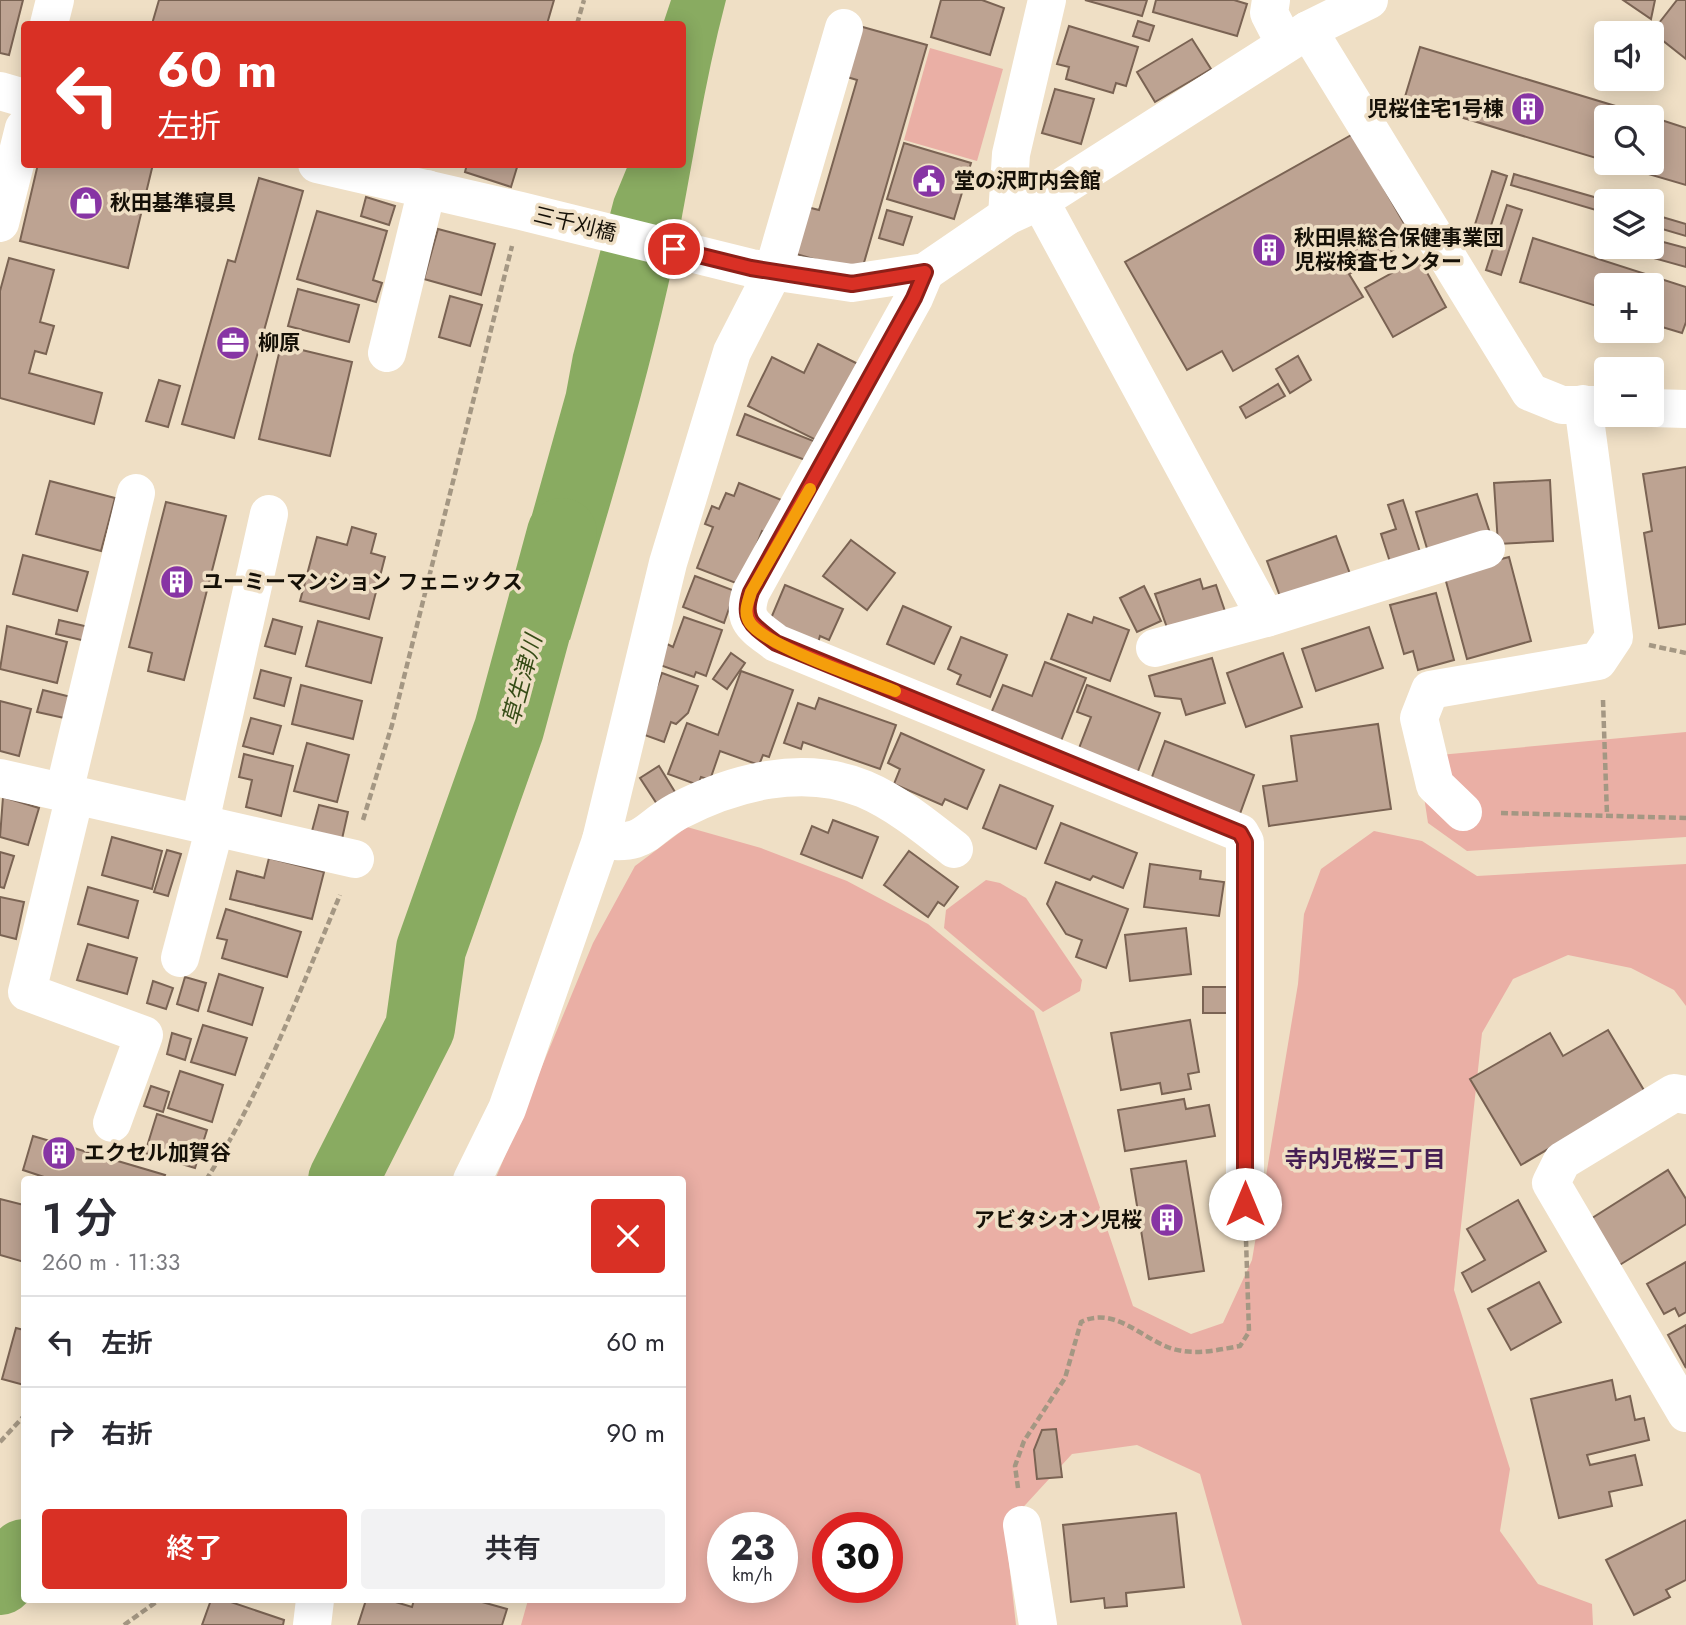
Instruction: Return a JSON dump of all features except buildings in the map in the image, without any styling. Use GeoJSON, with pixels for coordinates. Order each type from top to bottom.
{"type":"FeatureCollection","features":[{"type":"Feature","properties":{"kind":"street"},"geometry":{"type":"LineString","coordinates":[[50,21],[55,0]]}},
{"type":"Feature","properties":{"kind":"street"},"geometry":{"type":"LineString","coordinates":[[1047,0],[1011,154],[1023,208],[1266,618]]}},
{"type":"Feature","properties":{"kind":"street"},"geometry":{"type":"LineString","coordinates":[[1272,0],[1269,13],[1296,37],[1530,392],[1562,405],[1594,405]]}},
{"type":"Feature","properties":{"kind":"street"},"geometry":{"type":"LineString","coordinates":[[1245,1204],[1245,842],[1240,833],[776,643],[750,623],[746,607],[751,592],[914,298],[925,272],[1296,37],[1369,0]]}},
{"type":"Feature","properties":{"kind":"street"},"geometry":{"type":"LineString","coordinates":[[474,1176],[507,1109],[601,840],[668,563],[732,352],[844,28]]}},
{"type":"Feature","properties":{"kind":"street"},"geometry":{"type":"LineString","coordinates":[[0,92],[21,97]]}},
{"type":"Feature","properties":{"kind":"street"},"geometry":{"type":"LineString","coordinates":[[0,223],[21,140]]}},
{"type":"Feature","properties":{"kind":"street","name":"三千刈橋"},"geometry":{"type":"LineString","coordinates":[[335,168],[762,270],[852,284],[925,272]]}},
{"type":"Feature","properties":{"kind":"street"},"geometry":{"type":"LineString","coordinates":[[387,353],[427,189]]}},
{"type":"Feature","properties":{"kind":"street"},"geometry":{"type":"LineString","coordinates":[[1664,408],[1686,409]]}},
{"type":"Feature","properties":{"kind":"street"},"geometry":{"type":"LineString","coordinates":[[1463,812],[1435,785],[1419,718],[1430,690],[1598,661],[1614,637],[1597,427]]}},
{"type":"Feature","properties":{"kind":"street"},"geometry":{"type":"LineString","coordinates":[[113,1123],[144,1035],[27,992],[136,493]]}},
{"type":"Feature","properties":{"kind":"street"},"geometry":{"type":"LineString","coordinates":[[180,957],[269,514]]}},
{"type":"Feature","properties":{"kind":"street"},"geometry":{"type":"LineString","coordinates":[[1155,648],[1266,618],[1486,549]]}},
{"type":"Feature","properties":{"kind":"street"},"geometry":{"type":"LineString","coordinates":[[601,840],[621,843],[639,840],[675,813],[718,793],[761,780],[797,777],[830,780],[864,789],[907,813],[954,849]]}},
{"type":"Feature","properties":{"kind":"street"},"geometry":{"type":"LineString","coordinates":[[0,778],[355,859]]}},
{"type":"Feature","properties":{"kind":"street"},"geometry":{"type":"LineString","coordinates":[[1686,1094],[1674,1093],[1562,1161],[1552,1183],[1686,1413]]}},
{"type":"Feature","properties":{"kind":"street"},"geometry":{"type":"LineString","coordinates":[[1022,1525],[1038,1625]]}},
{"type":"Feature","properties":{"kind":"street"},"geometry":{"type":"LineString","coordinates":[[312,1625],[315,1603]]}},
{"type":"Feature","properties":{"kind":"path"},"geometry":{"type":"LineString","coordinates":[[578,21],[584,0]]}},
{"type":"Feature","properties":{"kind":"path"},"geometry":{"type":"LineString","coordinates":[[208,1176],[229,1143],[292,1009],[355,859],[360,830],[392,725],[521,211]]}},
{"type":"Feature","properties":{"kind":"path"},"geometry":{"type":"LineString","coordinates":[[1604,709],[1606,816]]}},
{"type":"Feature","properties":{"kind":"path"},"geometry":{"type":"LineString","coordinates":[[1463,812],[1686,818]]}},
{"type":"Feature","properties":{"kind":"path"},"geometry":{"type":"LineString","coordinates":[[1022,1525],[1016,1466],[1024,1441],[1065,1378],[1081,1322],[1094,1315],[1115,1319],[1171,1348],[1199,1353],[1240,1346],[1249,1332],[1245,1204]]}},
{"type":"Feature","properties":{"kind":"path"},"geometry":{"type":"LineString","coordinates":[[0,1442],[21,1419]]}},
{"type":"Feature","properties":{"kind":"path"},"geometry":{"type":"LineString","coordinates":[[124,1625],[155,1603]]}},
{"type":"Feature","properties":{"kind":"shaded area"},"geometry":{"type":"Polygon","coordinates":[[[671,0],[726,0],[709,71],[657,331],[622,464],[570,640],[511,618],[518,565],[566,393],[573,355],[614,199],[627,168],[686,168],[686,21],[664,21],[671,0]]]}},
{"type":"Feature","properties":{"kind":"shaded area"},"geometry":{"type":"Polygon","coordinates":[[[930,48],[1003,69],[977,161],[904,140],[930,48]]]}},
{"type":"Feature","properties":{"kind":"shaded area"},"geometry":{"type":"Polygon","coordinates":[[[1686,732],[1686,837],[1467,851],[1428,823],[1418,757],[1686,732]]]}},
{"type":"Feature","properties":{"kind":"shaded area"},"geometry":{"type":"Polygon","coordinates":[[[687,827],[761,848],[847,881],[928,924],[1034,1011],[1133,1306],[1191,1334],[1223,1323],[1252,1260],[1298,984],[1304,914],[1321,869],[1374,831],[1422,841],[1477,876],[1686,864],[1686,1006],[1674,990],[1631,968],[1568,955],[1513,979],[1482,1033],[1454,1290],[1510,1469],[1500,1531],[1538,1584],[1592,1604],[1593,1625],[1242,1625],[1200,1474],[1137,1445],[1072,1454],[1005,1527],[1016,1625],[521,1625],[527,1603],[686,1603],[686,1176],[497,1176],[593,943],[635,866],[687,827]]]}},
{"type":"Feature","properties":{"kind":"shaded area"},"geometry":{"type":"Polygon","coordinates":[[[986,880],[1000,883],[1026,898],[1082,980],[1080,991],[1043,1012],[944,928],[946,910],[986,880]]]}},
{"type":"Feature","properties":{"kind":"waterway","name":"草生津川"},"geometry":{"type":"LineString","coordinates":[[345,1176],[420,1028],[431,949],[509,729],[562,533]]}},
{"type":"Feature","properties":{"kind":"waterway","name":"草生津川"},"geometry":{"type":"LineString","coordinates":[[0,1580],[21,1557]]}},
{"type":"Feature","properties":{"kind":"slow traffic"},"geometry":{"type":"LineString","coordinates":[[810,489],[751,592],[746,607],[750,623],[776,643],[895,691]]}},
{"type":"Feature","properties":{"kind":"place","name":"児桜住宅1号棟"},"geometry":{"type":"Point","coordinates":[1528,109]}},
{"type":"Feature","properties":{"kind":"place","name":"堂の沢町内会館"},"geometry":{"type":"Point","coordinates":[929,181]}},
{"type":"Feature","properties":{"kind":"place","name":"秋田基準寝具"},"geometry":{"type":"Point","coordinates":[86,203]}},
{"type":"Feature","properties":{"kind":"place","name":"秋田県総合保健事業団 児桜検査センター"},"geometry":{"type":"Point","coordinates":[1269,250]}},
{"type":"Feature","properties":{"kind":"place","name":"柳原"},"geometry":{"type":"Point","coordinates":[233,343]}},
{"type":"Feature","properties":{"kind":"place","name":"ユーミーマンション フェニックス"},"geometry":{"type":"Point","coordinates":[177,582]}},
{"type":"Feature","properties":{"kind":"place","name":"エクセル加賀谷"},"geometry":{"type":"Point","coordinates":[59,1153]}},
{"type":"Feature","properties":{"kind":"place","name":"アビタシオン児桜"},"geometry":{"type":"Point","coordinates":[1167,1220]}},
{"type":"Feature","properties":{"kind":"district","name":"寺内児桜三丁目"},"geometry":{"type":"Point","coordinates":[1365,1159]}},
{"type":"Feature","properties":{"kind":"route"},"geometry":{"type":"LineString","coordinates":[[674,249],[751,268],[852,284],[925,272],[914,298],[751,592],[746,607],[750,623],[776,643],[1240,833],[1245,842],[1245,1204]]}}]}
